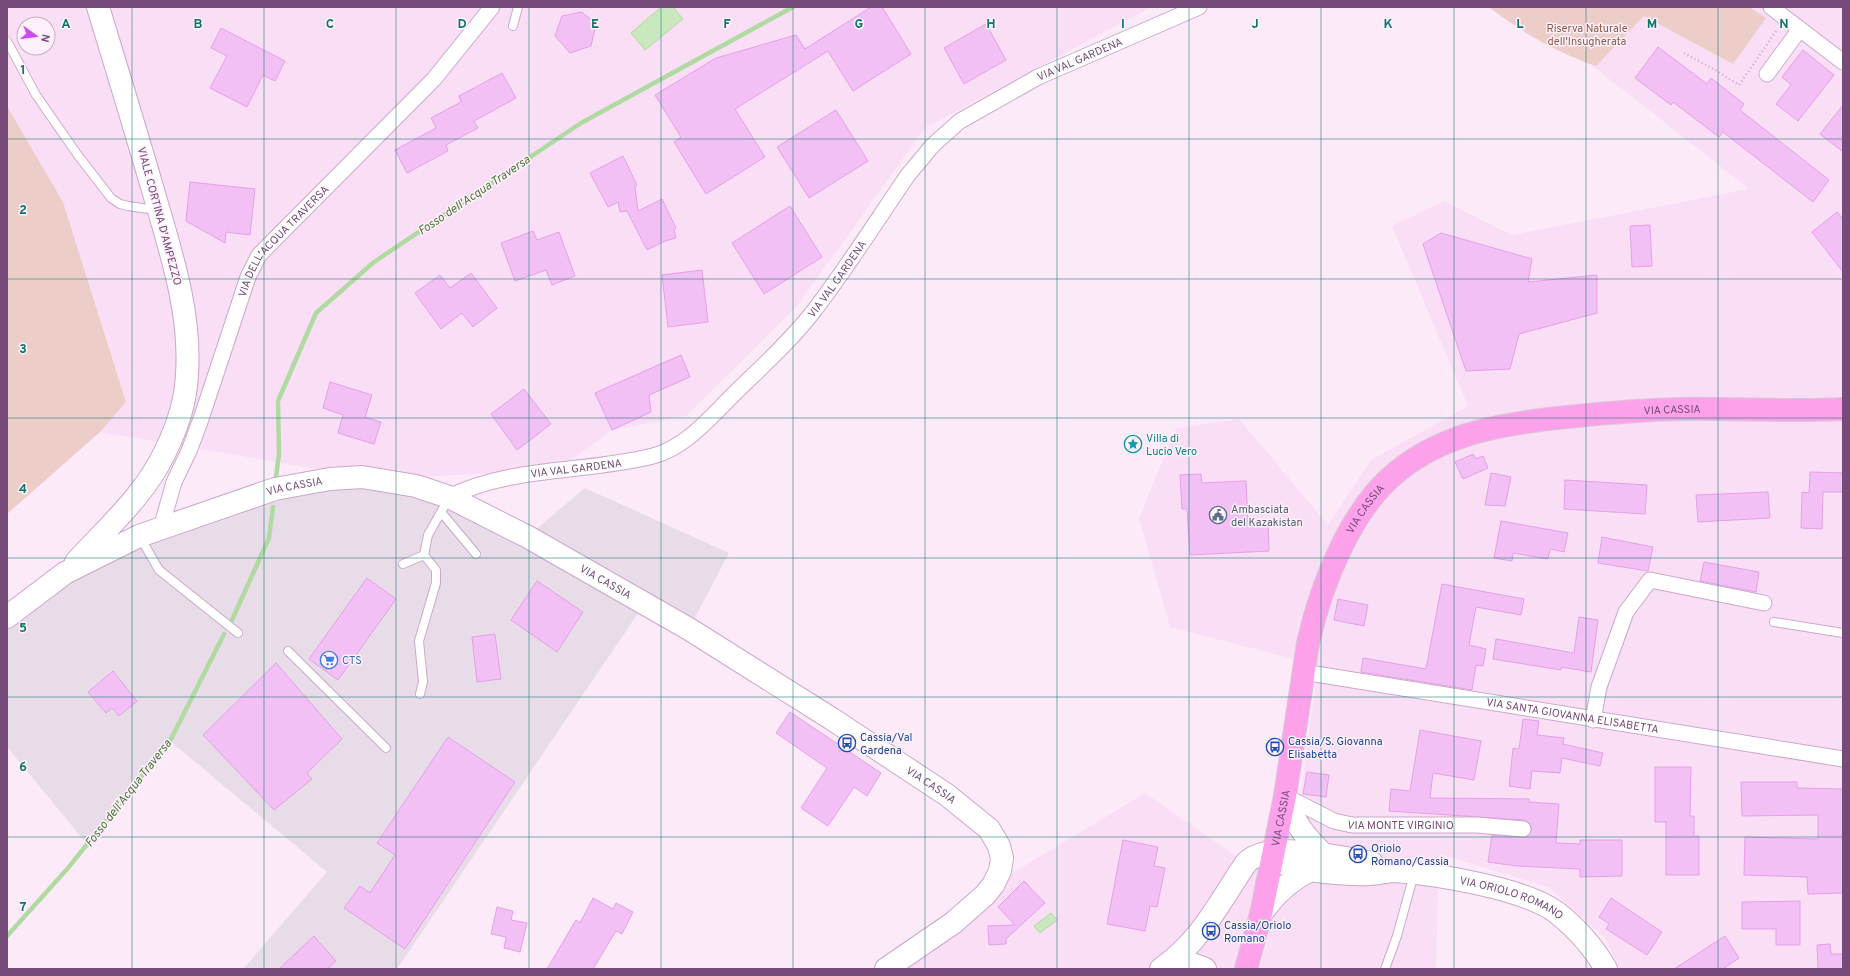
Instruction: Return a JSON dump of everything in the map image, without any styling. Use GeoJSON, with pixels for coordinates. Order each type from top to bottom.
{"type":"FeatureCollection","features":[{"type":"Feature","properties":{"kind":"main road","name":"VIA CASSIA"},"geometry":{"type":"LineString","coordinates":[[1273,852],[1285,796],[1310,630],[1323,590],[1359,516],[1371,499],[1389,479],[1423,453],[1467,434],[1512,424],[1551,419],[1672,409],[1843,409]]}},
{"type":"Feature","properties":{"kind":"main road"},"geometry":{"type":"LineString","coordinates":[[1246,969],[1261,914],[1273,852]]}},
{"type":"Feature","properties":{"kind":"street","name":"VIALE CORTINA D'AMPEZZO"},"geometry":{"type":"LineString","coordinates":[[65,573],[124,510],[150,479],[166,452],[180,410],[187,375],[187,343],[183,308],[173,259],[98,7]]}},
{"type":"Feature","properties":{"kind":"street","name":"VIA DELL'ACQUA TRAVERSA"},"geometry":{"type":"LineString","coordinates":[[161,528],[174,482],[198,426],[246,284],[259,255],[434,79],[492,7]]}},
{"type":"Feature","properties":{"kind":"street","name":"VIA VAL GARDENA"},"geometry":{"type":"LineString","coordinates":[[445,505],[490,483],[557,470],[619,463],[654,456],[684,442],[776,352],[813,312],[908,175],[919,160],[945,132],[960,121],[1038,77],[1199,7]]}},
{"type":"Feature","properties":{"kind":"street"},"geometry":{"type":"LineString","coordinates":[[1771,7],[1843,62]]}},
{"type":"Feature","properties":{"kind":"street"},"geometry":{"type":"LineString","coordinates":[[1767,74],[1800,29]]}},
{"type":"Feature","properties":{"kind":"street","name":"VIA CASSIA"},"geometry":{"type":"LineString","coordinates":[[7,617],[65,573],[140,536],[275,489],[346,477],[377,479],[416,486],[445,505],[528,536],[689,629],[832,719],[947,795],[989,828],[999,846],[1002,858],[1000,872],[993,885],[985,895],[953,923],[886,969]]}},
{"type":"Feature","properties":{"kind":"street"},"geometry":{"type":"LineString","coordinates":[[124,510],[140,536]]}},
{"type":"Feature","properties":{"kind":"street"},"geometry":{"type":"LineString","coordinates":[[1593,720],[1599,687],[1626,612],[1650,580],[1764,603]]}},
{"type":"Feature","properties":{"kind":"street","name":"VIA SANTA GIOVANNA ELISABETTA"},"geometry":{"type":"LineString","coordinates":[[1303,672],[1593,720],[1843,759]]}},
{"type":"Feature","properties":{"kind":"street"},"geometry":{"type":"LineString","coordinates":[[1261,914],[1272,898],[1318,862],[1308,840],[1296,824],[1285,796]]}},
{"type":"Feature","properties":{"kind":"street","name":"VIA MONTE VIRGINIO"},"geometry":{"type":"LineString","coordinates":[[1285,796],[1334,821],[1352,825],[1477,825],[1523,830]]}},
{"type":"Feature","properties":{"kind":"street","name":"VIA CASSIA"},"geometry":{"type":"LineString","coordinates":[[1169,963],[1194,940],[1210,920],[1246,863],[1258,855],[1273,852]]}},
{"type":"Feature","properties":{"kind":"street","name":"VIA ORIOLO ROMANO"},"geometry":{"type":"LineString","coordinates":[[1273,852],[1276,858],[1283,863],[1373,863],[1393,871],[1482,885],[1540,903],[1555,912],[1578,932],[1606,969]]}},
{"type":"Feature","properties":{"kind":"street","name":"VIA CASSIA"},"geometry":{"type":"LineString","coordinates":[[1169,963],[1205,969]]}},
{"type":"Feature","properties":{"kind":"lane"},"geometry":{"type":"LineString","coordinates":[[513,26],[518,7]]}},
{"type":"Feature","properties":{"kind":"lane"},"geometry":{"type":"LineString","coordinates":[[7,41],[36,95],[77,154],[111,198],[120,204],[128,206],[159,210]]}},
{"type":"Feature","properties":{"kind":"lane"},"geometry":{"type":"LineString","coordinates":[[420,694],[423,682],[419,640],[436,583],[436,570],[424,555],[428,535],[445,505],[476,554]]}},
{"type":"Feature","properties":{"kind":"lane"},"geometry":{"type":"LineString","coordinates":[[140,536],[159,570],[238,632]]}},
{"type":"Feature","properties":{"kind":"lane"},"geometry":{"type":"LineString","coordinates":[[403,564],[424,555]]}},
{"type":"Feature","properties":{"kind":"lane"},"geometry":{"type":"LineString","coordinates":[[1774,622],[1843,633]]}},
{"type":"Feature","properties":{"kind":"lane"},"geometry":{"type":"LineString","coordinates":[[288,651],[386,748]]}},
{"type":"Feature","properties":{"kind":"lane"},"geometry":{"type":"LineString","coordinates":[[1385,969],[1397,936],[1415,874]]}},
{"type":"Feature","properties":{"kind":"path"},"geometry":{"type":"LineString","coordinates":[[1684,53],[1717,70],[1739,86],[1786,18]]}},
{"type":"Feature","properties":{"kind":"shaded area"},"geometry":{"type":"Polygon","coordinates":[[[7,7],[1151,7],[925,128],[797,306],[686,416],[612,430],[557,470],[377,479],[100,432],[126,402],[63,202],[7,106],[7,7]]]}},
{"type":"Feature","properties":{"kind":"shaded area"},"geometry":{"type":"Polygon","coordinates":[[[661,7],[673,7],[683,19],[645,50],[631,33],[661,7]]]}},
{"type":"Feature","properties":{"kind":"shaded area"},"geometry":{"type":"Polygon","coordinates":[[[1518,7],[1843,7],[1843,969],[1620,969],[1605,938],[1548,887],[1439,854],[1436,969],[1260,969],[1299,809],[1318,665],[1170,627],[1139,518],[1176,428],[1239,419],[1328,525],[1371,460],[1468,406],[1392,226],[1444,201],[1512,235],[1749,189],[1518,7]]]}},
{"type":"Feature","properties":{"kind":"shaded area"},"geometry":{"type":"Polygon","coordinates":[[[362,477],[528,536],[585,488],[729,553],[689,629],[645,603],[397,969],[243,969],[327,872],[170,741],[87,844],[7,747],[7,617],[139,536],[362,477]]]}},
{"type":"Feature","properties":{"kind":"shaded area"},"geometry":{"type":"Polygon","coordinates":[[[1145,793],[1246,863],[1273,852],[1246,969],[887,969],[993,885],[1145,793]]]}},
{"type":"Feature","properties":{"kind":"shaded area"},"geometry":{"type":"Polygon","coordinates":[[[1051,913],[1057,920],[1040,933],[1034,926],[1051,913]]]}},
{"type":"Feature","properties":{"kind":"green space","name":"Riserva Naturale dell'Insugherata"},"geometry":{"type":"Polygon","coordinates":[[[1489,7],[1749,7],[1766,18],[1733,64],[1644,16],[1596,66],[1568,55],[1540,41],[1489,7]]]}},
{"type":"Feature","properties":{"kind":"green space"},"geometry":{"type":"Polygon","coordinates":[[[7,106],[63,202],[126,402],[100,432],[7,514],[7,106]]]}},
{"type":"Feature","properties":{"kind":"building"},"geometry":{"type":"Polygon","coordinates":[[[871,7],[882,7],[911,54],[853,91],[828,51],[735,109],[765,157],[706,194],[674,142],[681,137],[655,95],[716,58],[796,35],[805,49],[871,7]]]}},
{"type":"Feature","properties":{"kind":"building"},"geometry":{"type":"Polygon","coordinates":[[[582,12],[596,24],[591,46],[570,53],[555,36],[562,16],[582,12]]]}},
{"type":"Feature","properties":{"kind":"building"},"geometry":{"type":"Polygon","coordinates":[[[986,24],[1006,60],[964,84],[944,48],[986,24]]]}},
{"type":"Feature","properties":{"kind":"building"},"geometry":{"type":"Polygon","coordinates":[[[221,28],[285,61],[275,81],[263,75],[247,107],[210,88],[227,56],[211,48],[221,28]]]}},
{"type":"Feature","properties":{"kind":"building"},"geometry":{"type":"Polygon","coordinates":[[[1658,47],[1707,84],[1711,78],[1744,104],[1740,110],[1829,180],[1813,202],[1723,132],[1719,137],[1673,102],[1671,105],[1635,78],[1658,47]]]}},
{"type":"Feature","properties":{"kind":"building"},"geometry":{"type":"Polygon","coordinates":[[[1803,50],[1834,75],[1798,121],[1776,104],[1791,85],[1782,77],[1803,50]]]}},
{"type":"Feature","properties":{"kind":"building"},"geometry":{"type":"Polygon","coordinates":[[[502,73],[516,98],[474,121],[478,128],[446,145],[448,151],[407,173],[395,150],[436,128],[431,118],[461,102],[459,96],[502,73]]]}},
{"type":"Feature","properties":{"kind":"building"},"geometry":{"type":"Polygon","coordinates":[[[1843,105],[1843,152],[1820,134],[1843,105]]]}},
{"type":"Feature","properties":{"kind":"building"},"geometry":{"type":"Polygon","coordinates":[[[836,110],[868,161],[809,198],[777,147],[836,110]]]}},
{"type":"Feature","properties":{"kind":"building"},"geometry":{"type":"Polygon","coordinates":[[[623,156],[637,185],[635,186],[638,211],[662,199],[676,228],[674,229],[676,238],[665,241],[647,250],[627,211],[620,212],[618,202],[608,207],[590,173],[623,156]]]}},
{"type":"Feature","properties":{"kind":"building"},"geometry":{"type":"Polygon","coordinates":[[[190,182],[255,189],[250,235],[226,232],[225,243],[186,221],[190,182]]]}},
{"type":"Feature","properties":{"kind":"building"},"geometry":{"type":"Polygon","coordinates":[[[790,206],[822,257],[764,294],[732,243],[790,206]]]}},
{"type":"Feature","properties":{"kind":"building"},"geometry":{"type":"Polygon","coordinates":[[[1837,212],[1843,219],[1843,272],[1812,232],[1837,212]]]}},
{"type":"Feature","properties":{"kind":"building"},"geometry":{"type":"Polygon","coordinates":[[[1650,225],[1652,266],[1632,267],[1630,226],[1650,225]]]}},
{"type":"Feature","properties":{"kind":"building"},"geometry":{"type":"Polygon","coordinates":[[[533,231],[537,240],[559,232],[575,276],[552,285],[546,270],[515,281],[501,243],[533,231]]]}},
{"type":"Feature","properties":{"kind":"building"},"geometry":{"type":"Polygon","coordinates":[[[1441,233],[1532,259],[1528,282],[1597,275],[1597,313],[1519,334],[1510,369],[1466,371],[1423,244],[1441,233]]]}},
{"type":"Feature","properties":{"kind":"building"},"geometry":{"type":"Polygon","coordinates":[[[702,270],[708,322],[668,327],[662,275],[702,270]]]}},
{"type":"Feature","properties":{"kind":"building"},"geometry":{"type":"Polygon","coordinates":[[[471,273],[497,308],[473,327],[462,313],[441,329],[415,293],[440,275],[450,288],[471,273]]]}},
{"type":"Feature","properties":{"kind":"building"},"geometry":{"type":"Polygon","coordinates":[[[681,355],[690,377],[649,395],[651,412],[612,430],[595,393],[681,355]]]}},
{"type":"Feature","properties":{"kind":"building"},"geometry":{"type":"Polygon","coordinates":[[[330,382],[372,395],[365,417],[381,422],[374,444],[338,433],[343,415],[323,408],[330,382]]]}},
{"type":"Feature","properties":{"kind":"building"},"geometry":{"type":"Polygon","coordinates":[[[524,389],[551,424],[517,450],[491,414],[524,389]]]}},
{"type":"Feature","properties":{"kind":"building"},"geometry":{"type":"Polygon","coordinates":[[[1473,454],[1476,459],[1483,456],[1488,468],[1463,479],[1455,462],[1473,454]]]}},
{"type":"Feature","properties":{"kind":"building"},"geometry":{"type":"Polygon","coordinates":[[[1810,472],[1843,473],[1843,492],[1823,492],[1822,529],[1801,528],[1802,492],[1809,493],[1810,472]]]}},
{"type":"Feature","properties":{"kind":"building"},"geometry":{"type":"Polygon","coordinates":[[[1491,473],[1511,477],[1505,506],[1485,505],[1491,473]]]}},
{"type":"Feature","properties":{"kind":"building","name":"Ambasciata del Kazakistan"},"geometry":{"type":"Polygon","coordinates":[[[1201,474],[1202,483],[1246,481],[1248,522],[1268,521],[1269,551],[1190,555],[1187,509],[1182,509],[1180,475],[1201,474]]]}},
{"type":"Feature","properties":{"kind":"building"},"geometry":{"type":"Polygon","coordinates":[[[1565,480],[1647,485],[1645,514],[1564,509],[1565,480]]]}},
{"type":"Feature","properties":{"kind":"building"},"geometry":{"type":"Polygon","coordinates":[[[1768,492],[1770,518],[1698,522],[1696,495],[1768,492]]]}},
{"type":"Feature","properties":{"kind":"building"},"geometry":{"type":"Polygon","coordinates":[[[1501,521],[1568,533],[1564,552],[1550,549],[1548,559],[1513,553],[1512,561],[1494,558],[1501,521]]]}},
{"type":"Feature","properties":{"kind":"building"},"geometry":{"type":"Polygon","coordinates":[[[1602,537],[1653,547],[1648,571],[1598,563],[1602,537]]]}},
{"type":"Feature","properties":{"kind":"building"},"geometry":{"type":"Polygon","coordinates":[[[1704,562],[1759,572],[1756,592],[1700,581],[1704,562]]]}},
{"type":"Feature","properties":{"kind":"building"},"geometry":{"type":"Polygon","coordinates":[[[367,578],[396,599],[338,680],[309,659],[367,578]]]}},
{"type":"Feature","properties":{"kind":"building"},"geometry":{"type":"Polygon","coordinates":[[[537,581],[583,612],[557,652],[511,620],[537,581]]]}},
{"type":"Feature","properties":{"kind":"building"},"geometry":{"type":"Polygon","coordinates":[[[1442,584],[1524,599],[1521,615],[1476,607],[1469,645],[1486,649],[1483,666],[1476,665],[1472,690],[1361,672],[1363,658],[1426,669],[1442,584]]]}},
{"type":"Feature","properties":{"kind":"building"},"geometry":{"type":"Polygon","coordinates":[[[1338,599],[1368,605],[1364,626],[1334,620],[1338,599]]]}},
{"type":"Feature","properties":{"kind":"building"},"geometry":{"type":"Polygon","coordinates":[[[1579,617],[1598,620],[1591,672],[1561,667],[1561,670],[1493,659],[1496,639],[1574,653],[1579,617]]]}},
{"type":"Feature","properties":{"kind":"building"},"geometry":{"type":"Polygon","coordinates":[[[495,634],[501,679],[477,682],[472,637],[495,634]]]}},
{"type":"Feature","properties":{"kind":"building"},"geometry":{"type":"Polygon","coordinates":[[[276,663],[342,739],[307,773],[312,779],[274,810],[203,735],[276,663]]]}},
{"type":"Feature","properties":{"kind":"building"},"geometry":{"type":"Polygon","coordinates":[[[113,671],[137,701],[119,716],[112,708],[106,713],[88,692],[113,671]]]}},
{"type":"Feature","properties":{"kind":"building"},"geometry":{"type":"Polygon","coordinates":[[[790,712],[881,773],[867,796],[854,787],[828,826],[801,808],[827,768],[776,733],[790,712]]]}},
{"type":"Feature","properties":{"kind":"building"},"geometry":{"type":"Polygon","coordinates":[[[1523,719],[1539,721],[1537,735],[1564,738],[1563,744],[1603,753],[1600,766],[1562,758],[1560,773],[1532,771],[1530,789],[1509,786],[1513,748],[1519,749],[1523,719]]]}},
{"type":"Feature","properties":{"kind":"building"},"geometry":{"type":"Polygon","coordinates":[[[1420,730],[1481,741],[1474,780],[1433,773],[1430,798],[1529,799],[1529,802],[1559,804],[1556,843],[1580,844],[1580,840],[1622,840],[1622,876],[1580,877],[1580,869],[1517,866],[1488,862],[1492,835],[1527,837],[1532,829],[1528,822],[1524,820],[1389,811],[1391,789],[1410,791],[1420,730]]]}},
{"type":"Feature","properties":{"kind":"building"},"geometry":{"type":"Polygon","coordinates":[[[448,737],[515,782],[405,949],[344,908],[360,886],[370,893],[395,855],[377,843],[448,737]]]}},
{"type":"Feature","properties":{"kind":"building"},"geometry":{"type":"Polygon","coordinates":[[[1655,767],[1691,767],[1690,816],[1694,816],[1694,836],[1699,836],[1699,875],[1666,875],[1666,822],[1655,822],[1655,767]]]}},
{"type":"Feature","properties":{"kind":"building"},"geometry":{"type":"Polygon","coordinates":[[[1307,772],[1329,775],[1326,797],[1303,794],[1307,772]]]}},
{"type":"Feature","properties":{"kind":"building"},"geometry":{"type":"Polygon","coordinates":[[[1741,782],[1797,782],[1797,788],[1843,789],[1843,893],[1808,894],[1807,877],[1744,875],[1745,837],[1818,839],[1818,815],[1742,816],[1741,782]]]}},
{"type":"Feature","properties":{"kind":"building"},"geometry":{"type":"Polygon","coordinates":[[[1123,840],[1158,847],[1154,866],[1165,868],[1157,907],[1150,906],[1145,931],[1107,924],[1123,840]]]}},
{"type":"Feature","properties":{"kind":"building"},"geometry":{"type":"Polygon","coordinates":[[[1024,881],[1045,903],[1006,939],[1006,944],[989,945],[988,926],[1015,925],[998,907],[1024,881]]]}},
{"type":"Feature","properties":{"kind":"building"},"geometry":{"type":"Polygon","coordinates":[[[593,898],[613,909],[616,903],[633,912],[622,934],[616,931],[593,969],[547,969],[576,920],[580,923],[593,898]]]}},
{"type":"Feature","properties":{"kind":"building"},"geometry":{"type":"Polygon","coordinates":[[[1611,898],[1662,932],[1647,955],[1606,929],[1609,924],[1599,917],[1611,898]]]}},
{"type":"Feature","properties":{"kind":"building"},"geometry":{"type":"Polygon","coordinates":[[[1800,901],[1800,945],[1776,945],[1776,929],[1742,929],[1742,902],[1800,901]]]}},
{"type":"Feature","properties":{"kind":"building"},"geometry":{"type":"Polygon","coordinates":[[[497,907],[513,911],[511,920],[527,923],[520,952],[504,948],[506,937],[491,934],[497,907]]]}},
{"type":"Feature","properties":{"kind":"building"},"geometry":{"type":"Polygon","coordinates":[[[314,936],[336,961],[327,969],[279,969],[314,936]]]}},
{"type":"Feature","properties":{"kind":"building"},"geometry":{"type":"Polygon","coordinates":[[[1725,936],[1739,958],[1723,969],[1674,969],[1725,936]]]}},
{"type":"Feature","properties":{"kind":"building"},"geometry":{"type":"Polygon","coordinates":[[[1830,944],[1831,954],[1843,954],[1843,969],[1818,969],[1817,945],[1830,944]]]}},
{"type":"Feature","properties":{"kind":"waterway","name":"Fosso dell'Acqua Traversa"},"geometry":{"type":"LineString","coordinates":[[276,477],[279,454],[278,401],[316,313],[374,262],[581,123],[793,7]]}},
{"type":"Feature","properties":{"kind":"waterway","name":"Fosso dell'Acqua Traversa"},"geometry":{"type":"LineString","coordinates":[[232,620],[269,538],[273,507]]}},
{"type":"Feature","properties":{"kind":"waterway","name":"Fosso dell'Acqua Traversa"},"geometry":{"type":"LineString","coordinates":[[7,936],[68,868],[170,741],[224,634]]}},
{"type":"Feature","properties":{"kind":"place","name":"Villa di Lucio Vero"},"geometry":{"type":"Point","coordinates":[1133,444]}},
{"type":"Feature","properties":{"kind":"place","name":"Ambasciata del Kazakistan"},"geometry":{"type":"Point","coordinates":[1218,515]}},
{"type":"Feature","properties":{"kind":"place","name":"CTS"},"geometry":{"type":"Point","coordinates":[329,660]}},
{"type":"Feature","properties":{"kind":"place","name":"Cassia/Val Gardena"},"geometry":{"type":"Point","coordinates":[847,743]}},
{"type":"Feature","properties":{"kind":"place","name":"Cassia/S. Giovanna Elisabetta"},"geometry":{"type":"Point","coordinates":[1275,747]}},
{"type":"Feature","properties":{"kind":"place","name":"Oriolo Romano/Cassia"},"geometry":{"type":"Point","coordinates":[1358,854]}},
{"type":"Feature","properties":{"kind":"place","name":"Cassia/Oriolo Romano"},"geometry":{"type":"Point","coordinates":[1211,931]}}]}
